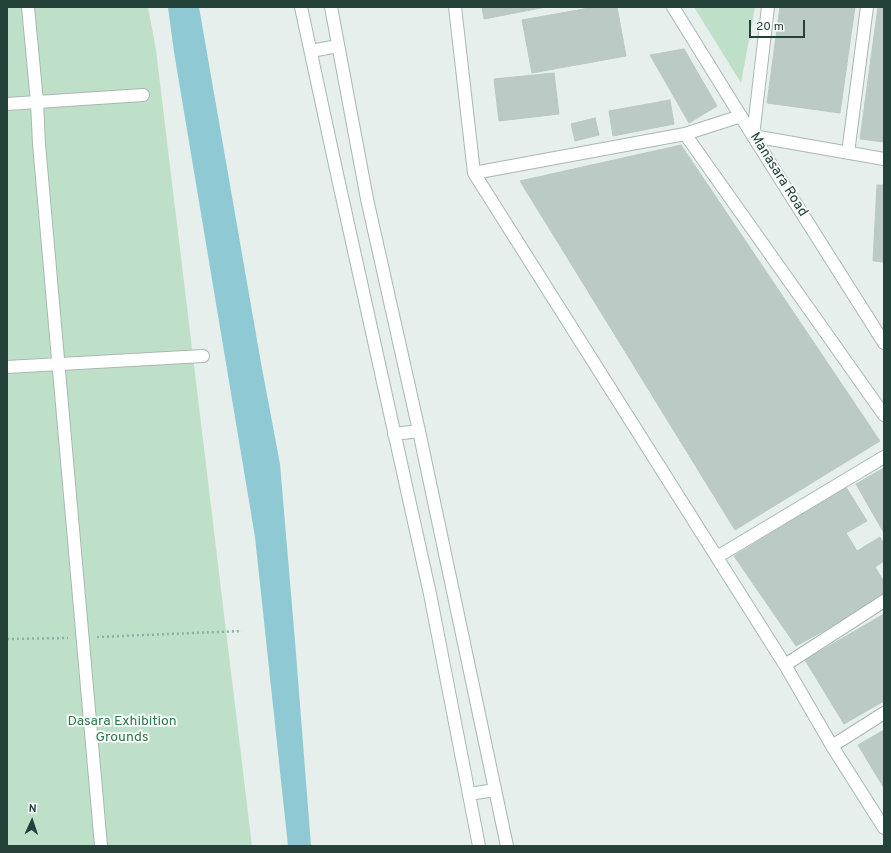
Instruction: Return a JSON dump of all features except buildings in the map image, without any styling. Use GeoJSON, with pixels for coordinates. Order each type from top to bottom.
{"type":"FeatureCollection","features":[{"type":"Feature","properties":{"kind":"street"},"geometry":{"type":"LineString","coordinates":[[28,7],[101,846]]}},
{"type":"Feature","properties":{"kind":"street"},"geometry":{"type":"LineString","coordinates":[[301,7],[430,594],[479,846]]}},
{"type":"Feature","properties":{"kind":"street"},"geometry":{"type":"LineString","coordinates":[[330,7],[367,199],[419,430],[507,846]]}},
{"type":"Feature","properties":{"kind":"street"},"geometry":{"type":"LineString","coordinates":[[455,7],[474,173],[785,665],[832,746],[883,825]]}},
{"type":"Feature","properties":{"kind":"street","name":"Manasara Road"},"geometry":{"type":"LineString","coordinates":[[673,7],[884,343]]}},
{"type":"Feature","properties":{"kind":"street"},"geometry":{"type":"LineString","coordinates":[[768,7],[753,136],[884,159]]}},
{"type":"Feature","properties":{"kind":"street"},"geometry":{"type":"LineString","coordinates":[[848,153],[867,7]]}},
{"type":"Feature","properties":{"kind":"street"},"geometry":{"type":"LineString","coordinates":[[311,51],[338,46]]}},
{"type":"Feature","properties":{"kind":"street"},"geometry":{"type":"LineString","coordinates":[[7,104],[143,95]]}},
{"type":"Feature","properties":{"kind":"street"},"geometry":{"type":"LineString","coordinates":[[474,173],[685,134],[741,116]]}},
{"type":"Feature","properties":{"kind":"street"},"geometry":{"type":"LineString","coordinates":[[685,134],[884,415]]}},
{"type":"Feature","properties":{"kind":"street"},"geometry":{"type":"LineString","coordinates":[[7,366],[203,356]]}},
{"type":"Feature","properties":{"kind":"street"},"geometry":{"type":"LineString","coordinates":[[394,434],[419,430]]}},
{"type":"Feature","properties":{"kind":"street"},"geometry":{"type":"LineString","coordinates":[[717,557],[884,457]]}},
{"type":"Feature","properties":{"kind":"street"},"geometry":{"type":"LineString","coordinates":[[785,665],[884,601]]}},
{"type":"Feature","properties":{"kind":"street"},"geometry":{"type":"LineString","coordinates":[[832,746],[884,713]]}},
{"type":"Feature","properties":{"kind":"street"},"geometry":{"type":"LineString","coordinates":[[469,794],[495,790]]}},
{"type":"Feature","properties":{"kind":"path"},"geometry":{"type":"LineString","coordinates":[[7,639],[83,638],[242,632]]}},
{"type":"Feature","properties":{"kind":"green space","name":"Dasara Exhibition Grounds"},"geometry":{"type":"Polygon","coordinates":[[[7,7],[148,7],[156,50],[252,846],[7,846],[7,7]]]}},
{"type":"Feature","properties":{"kind":"green space"},"geometry":{"type":"Polygon","coordinates":[[[694,7],[755,7],[741,83],[694,7]]]}},
{"type":"Feature","properties":{"kind":"water"},"geometry":{"type":"Polygon","coordinates":[[[168,7],[199,7],[280,464],[311,846],[288,846],[255,537],[174,52],[168,7]]]}}]}
